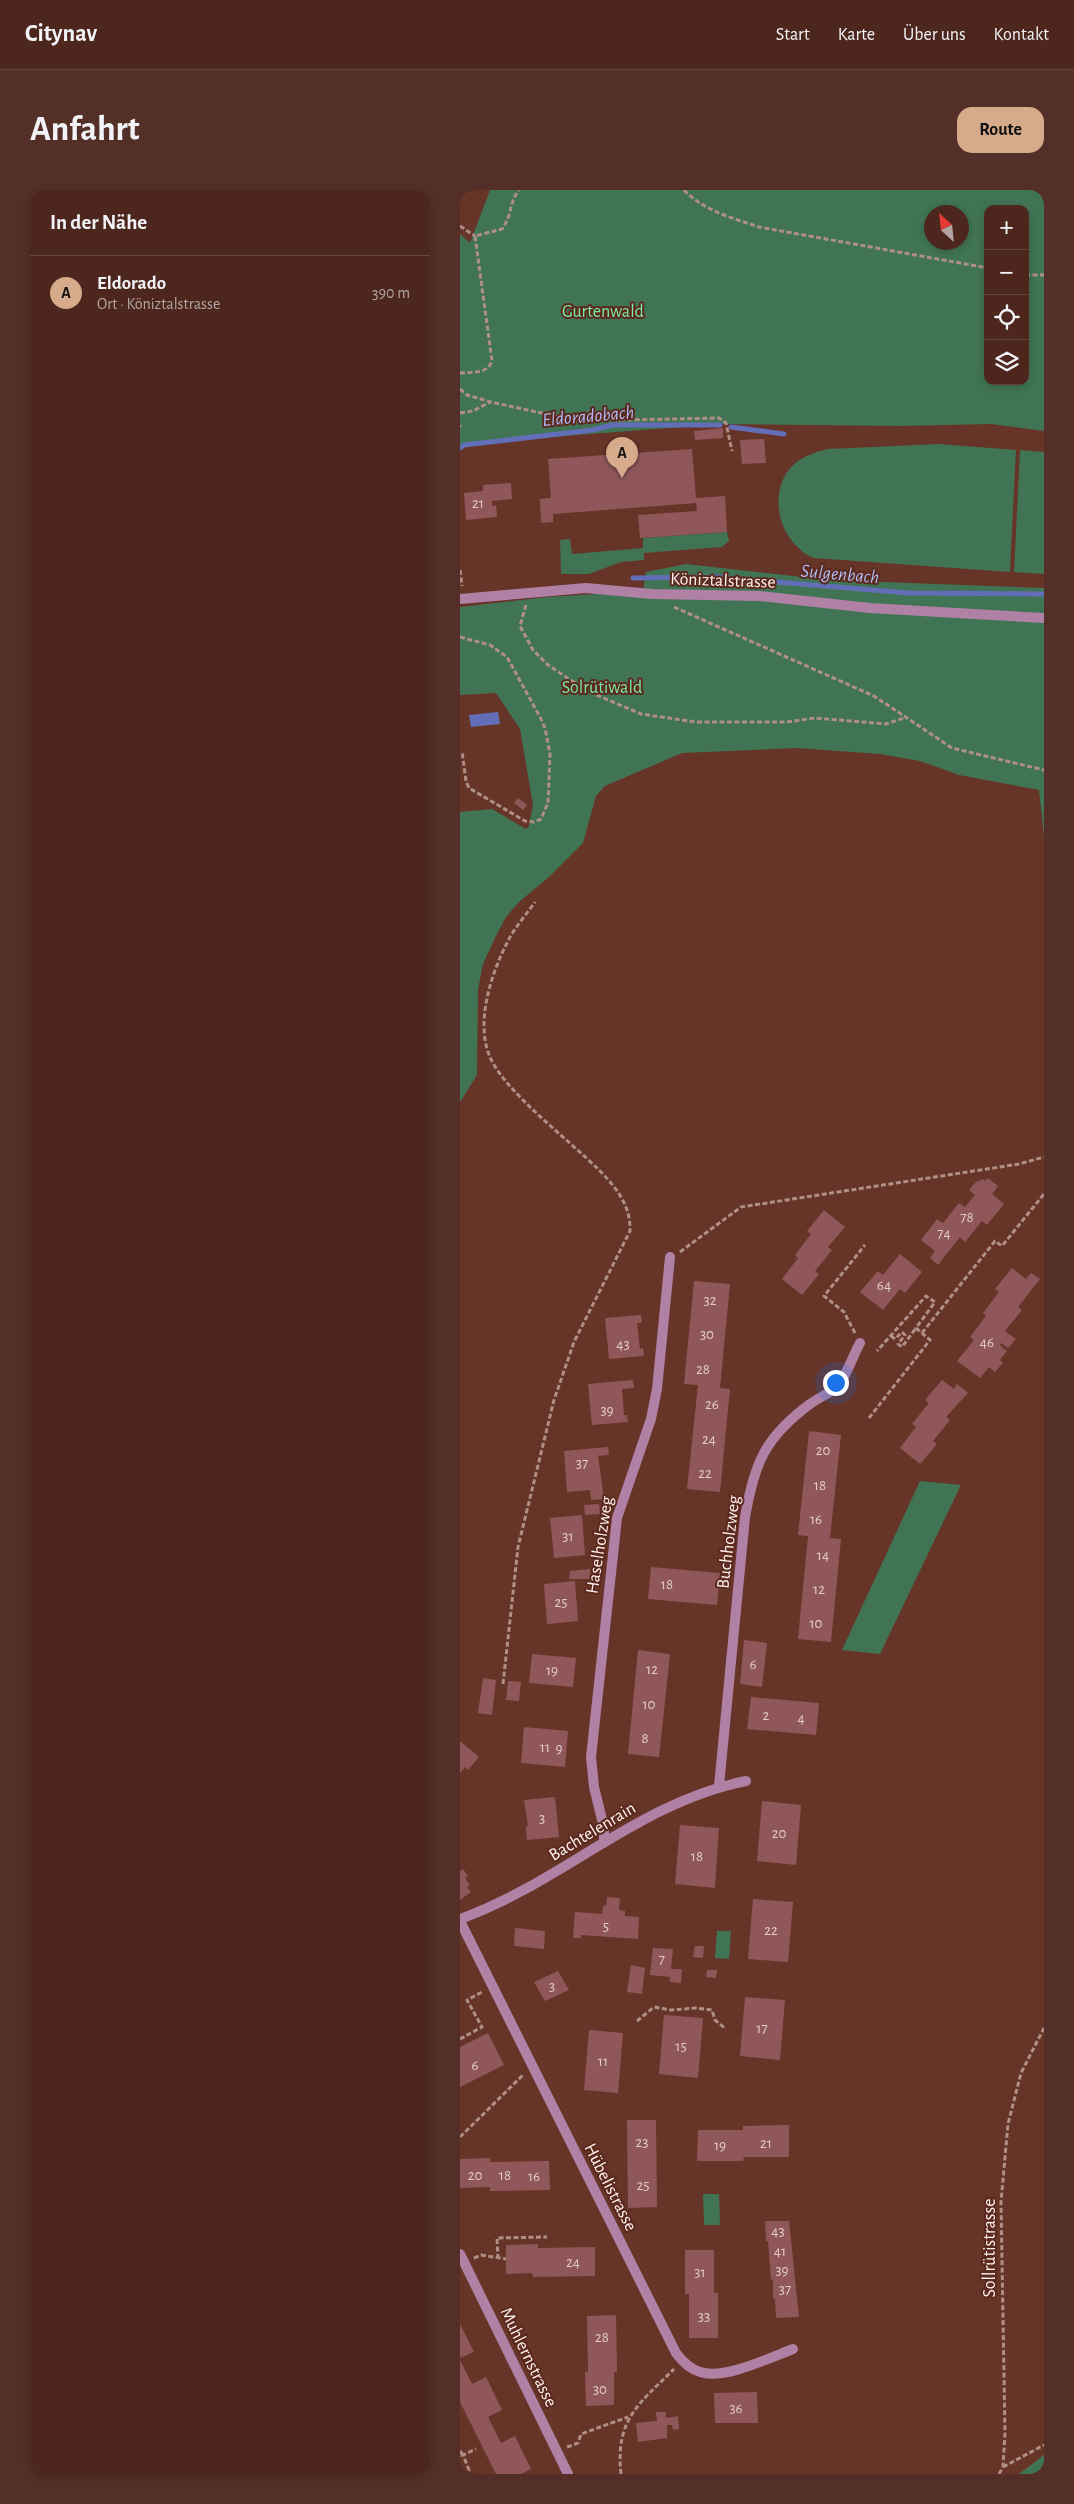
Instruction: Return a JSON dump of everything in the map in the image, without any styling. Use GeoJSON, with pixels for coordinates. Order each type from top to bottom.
{"type":"FeatureCollection","features":[{"type":"Feature","properties":{"kind":"street","name":"Köniztalstrasse"},"geometry":{"type":"LineString","coordinates":[[462,599],[586,588],[652,594],[752,595],[870,608],[1044,618]]}},
{"type":"Feature","properties":{"kind":"street","name":"Haselholzweg"},"geometry":{"type":"LineString","coordinates":[[604,1843],[604,1828],[594,1787],[591,1757],[612,1547],[622,1501],[649,1427],[658,1389],[670,1257]]}},
{"type":"Feature","properties":{"kind":"street","name":"Buchholzweg"},"geometry":{"type":"LineString","coordinates":[[719,1786],[745,1517],[753,1477],[763,1454],[777,1434],[810,1403],[838,1387],[860,1343]]}},
{"type":"Feature","properties":{"kind":"street","name":"Bachtelenrain"},"geometry":{"type":"LineString","coordinates":[[460,1920],[485,1910],[537,1884],[655,1811],[688,1796],[719,1786],[746,1781]]}},
{"type":"Feature","properties":{"kind":"street","name":"Hübelistrasse"},"geometry":{"type":"LineString","coordinates":[[460,1920],[668,2341],[682,2361],[698,2372],[714,2374],[793,2350]]}},
{"type":"Feature","properties":{"kind":"street","name":"Muhlernstrasse"},"geometry":{"type":"LineString","coordinates":[[462,2258],[568,2474]]}},
{"type":"Feature","properties":{"kind":"path"},"geometry":{"type":"LineString","coordinates":[[460,226],[475,236],[502,229],[510,218],[512,199],[519,190]]}},
{"type":"Feature","properties":{"kind":"path"},"geometry":{"type":"LineString","coordinates":[[684,190],[694,201],[724,215],[759,227],[984,267]]}},
{"type":"Feature","properties":{"kind":"path"},"geometry":{"type":"LineString","coordinates":[[460,373],[484,370],[490,366],[492,361],[475,236]]}},
{"type":"Feature","properties":{"kind":"path"},"geometry":{"type":"LineString","coordinates":[[1029,275],[1044,275]]}},
{"type":"Feature","properties":{"kind":"path"},"geometry":{"type":"LineString","coordinates":[[460,390],[467,395],[491,402],[578,421],[719,418],[726,424],[732,451]]}},
{"type":"Feature","properties":{"kind":"path"},"geometry":{"type":"LineString","coordinates":[[460,413],[473,412],[491,402]]}},
{"type":"Feature","properties":{"kind":"path"},"geometry":{"type":"LineString","coordinates":[[460,570],[462,599]]}},
{"type":"Feature","properties":{"kind":"path"},"geometry":{"type":"LineString","coordinates":[[529,593],[520,626],[533,650],[548,665],[587,691],[641,714],[696,722],[787,722],[815,718],[886,724],[907,717]]}},
{"type":"Feature","properties":{"kind":"path"},"geometry":{"type":"LineString","coordinates":[[652,594],[683,612],[874,696],[952,748],[1044,770]]}},
{"type":"Feature","properties":{"kind":"path"},"geometry":{"type":"LineString","coordinates":[[460,636],[490,645],[507,657],[542,722],[550,754],[548,803],[541,819],[534,822],[525,821],[469,788],[466,781],[462,751]]}},
{"type":"Feature","properties":{"kind":"path"},"geometry":{"type":"LineString","coordinates":[[503,1684],[518,1547],[554,1400],[574,1342],[630,1231],[626,1205],[612,1185],[512,1087],[490,1057],[484,1038],[485,1012],[498,963],[507,942],[535,902]]}},
{"type":"Feature","properties":{"kind":"path"},"geometry":{"type":"LineString","coordinates":[[670,1257],[680,1252],[741,1207],[1018,1164],[1044,1157]]}},
{"type":"Feature","properties":{"kind":"path"},"geometry":{"type":"LineString","coordinates":[[922,1333],[995,1241],[1002,1246],[1044,1194]]}},
{"type":"Feature","properties":{"kind":"path"},"geometry":{"type":"LineString","coordinates":[[860,1343],[844,1312],[824,1296],[866,1245]]}},
{"type":"Feature","properties":{"kind":"path"},"geometry":{"type":"LineString","coordinates":[[877,1351],[926,1296],[935,1302],[902,1347],[898,1344],[905,1335],[902,1332],[896,1339],[891,1336]]}},
{"type":"Feature","properties":{"kind":"path"},"geometry":{"type":"LineString","coordinates":[[869,1418],[930,1340],[916,1328]]}},
{"type":"Feature","properties":{"kind":"path"},"geometry":{"type":"LineString","coordinates":[[460,2039],[482,2027],[467,2000],[493,1987]]}},
{"type":"Feature","properties":{"kind":"path"},"geometry":{"type":"LineString","coordinates":[[638,2021],[654,2007],[671,2010],[702,2008],[712,2010],[715,2020],[726,2029]]}},
{"type":"Feature","properties":{"kind":"path","name":"Sollrütistrasse"},"geometry":{"type":"LineString","coordinates":[[999,2474],[1003,2467],[1005,2433],[1001,2202],[1007,2132],[1021,2073],[1044,2028]]}},
{"type":"Feature","properties":{"kind":"path"},"geometry":{"type":"LineString","coordinates":[[460,2137],[533,2066]]}},
{"type":"Feature","properties":{"kind":"path"},"geometry":{"type":"LineString","coordinates":[[498,2259],[497,2238],[547,2237]]}},
{"type":"Feature","properties":{"kind":"path"},"geometry":{"type":"LineString","coordinates":[[462,2258],[481,2255],[506,2259]]}},
{"type":"Feature","properties":{"kind":"path"},"geometry":{"type":"LineString","coordinates":[[557,2450],[578,2443],[581,2434],[628,2417],[682,2361]]}},
{"type":"Feature","properties":{"kind":"path"},"geometry":{"type":"LineString","coordinates":[[621,2474],[621,2448],[628,2417]]}},
{"type":"Feature","properties":{"kind":"path"},"geometry":{"type":"LineString","coordinates":[[1003,2467],[1044,2445]]}},
{"type":"Feature","properties":{"kind":"path"},"geometry":{"type":"LineString","coordinates":[[462,2456],[476,2449]]}},
{"type":"Feature","properties":{"kind":"path"},"geometry":{"type":"LineString","coordinates":[[460,2451],[472,2474]]}},
{"type":"Feature","properties":{"kind":"path"},"geometry":{"type":"LineString","coordinates":[[462,2474],[469,2470]]}},
{"type":"Feature","properties":{"kind":"green space","name":"Gurtenwald"},"geometry":{"type":"Polygon","coordinates":[[[490,190],[1044,190],[1044,431],[991,424],[900,426],[720,424],[472,443],[460,449],[460,234],[470,243],[490,190]]]}},
{"type":"Feature","properties":{"kind":"green space"},"geometry":{"type":"Polygon","coordinates":[[[939,444],[1016,450],[1010,572],[814,558],[802,551],[785,530],[778,506],[779,493],[782,481],[789,470],[801,459],[827,449],[939,444]]]}},
{"type":"Feature","properties":{"kind":"green space"},"geometry":{"type":"Polygon","coordinates":[[[1020,450],[1044,452],[1044,574],[1014,572],[1020,450]]]}},
{"type":"Feature","properties":{"kind":"green space"},"geometry":{"type":"Polygon","coordinates":[[[727,532],[729,541],[722,547],[644,553],[644,560],[621,562],[589,574],[561,574],[560,540],[570,539],[572,554],[643,548],[643,538],[727,532]]]}},
{"type":"Feature","properties":{"kind":"green space","name":"Solrütiwald"},"geometry":{"type":"Polygon","coordinates":[[[686,564],[829,580],[1044,588],[1044,836],[1039,790],[959,775],[920,761],[880,754],[797,748],[682,753],[605,786],[596,796],[583,843],[549,877],[519,902],[506,917],[483,964],[478,990],[477,1075],[460,1102],[460,812],[492,809],[526,829],[529,826],[533,805],[520,729],[496,693],[460,695],[460,607],[547,597],[643,591],[646,572],[686,564]]]}},
{"type":"Feature","properties":{"kind":"green space"},"geometry":{"type":"Polygon","coordinates":[[[920,1481],[961,1485],[880,1654],[842,1650],[920,1481]]]}},
{"type":"Feature","properties":{"kind":"green space"},"geometry":{"type":"Polygon","coordinates":[[[717,1931],[731,1931],[729,1959],[715,1958],[717,1931]]]}},
{"type":"Feature","properties":{"kind":"green space"},"geometry":{"type":"Polygon","coordinates":[[[703,2194],[719,2194],[720,2225],[704,2225],[703,2194]]]}},
{"type":"Feature","properties":{"kind":"green space"},"geometry":{"type":"Polygon","coordinates":[[[1044,2455],[1044,2474],[1019,2474],[1044,2455]]]}},
{"type":"Feature","properties":{"kind":"water"},"geometry":{"type":"Polygon","coordinates":[[[498,712],[500,724],[471,727],[469,715],[498,712]]]}},
{"type":"Feature","properties":{"kind":"building"},"geometry":{"type":"Polygon","coordinates":[[[723,428],[723,438],[695,440],[694,431],[723,428]]]}},
{"type":"Feature","properties":{"kind":"building"},"geometry":{"type":"Polygon","coordinates":[[[764,439],[766,463],[742,464],[740,440],[764,439]]]}},
{"type":"Feature","properties":{"kind":"building"},"geometry":{"type":"Polygon","coordinates":[[[692,449],[696,498],[725,496],[727,532],[640,538],[638,515],[697,511],[696,503],[553,514],[553,522],[541,523],[540,499],[551,498],[548,459],[692,449]]]}},
{"type":"Feature","properties":{"kind":"building"},"geometry":{"type":"Polygon","coordinates":[[[511,483],[512,499],[492,501],[492,506],[496,505],[497,517],[466,520],[464,493],[483,491],[483,485],[511,483]]]}},
{"type":"Feature","properties":{"kind":"building"},"geometry":{"type":"Polygon","coordinates":[[[518,798],[527,805],[523,810],[514,803],[518,798]]]}},
{"type":"Feature","properties":{"kind":"building"},"geometry":{"type":"Polygon","coordinates":[[[988,1178],[998,1186],[992,1194],[1004,1204],[987,1225],[982,1221],[965,1242],[960,1237],[938,1265],[930,1258],[935,1251],[921,1240],[937,1219],[943,1223],[959,1203],[965,1207],[975,1195],[969,1190],[976,1182],[983,1179],[985,1181],[988,1178]]]}},
{"type":"Feature","properties":{"kind":"building"},"geometry":{"type":"Polygon","coordinates":[[[824,1210],[845,1227],[828,1247],[832,1250],[815,1271],[819,1274],[802,1295],[782,1279],[798,1258],[795,1255],[811,1234],[807,1231],[824,1210]]]}},
{"type":"Feature","properties":{"kind":"building"},"geometry":{"type":"Polygon","coordinates":[[[900,1254],[922,1272],[905,1293],[900,1289],[883,1310],[860,1292],[878,1271],[883,1275],[900,1254]]]}},
{"type":"Feature","properties":{"kind":"building"},"geometry":{"type":"Polygon","coordinates":[[[1012,1268],[1026,1279],[1031,1273],[1040,1279],[1018,1307],[1022,1310],[1005,1331],[1016,1339],[1008,1348],[1001,1343],[1000,1345],[1007,1351],[1000,1360],[1003,1363],[995,1372],[989,1367],[980,1378],[957,1361],[974,1340],[970,1337],[986,1316],[983,1313],[999,1292],[995,1289],[1012,1268]]]}},
{"type":"Feature","properties":{"kind":"building"},"geometry":{"type":"Polygon","coordinates":[[[694,1281],[730,1284],[720,1388],[730,1389],[720,1492],[687,1489],[698,1385],[684,1384],[694,1281]]]}},
{"type":"Feature","properties":{"kind":"building"},"geometry":{"type":"Polygon","coordinates":[[[641,1315],[642,1323],[637,1323],[640,1349],[643,1348],[644,1356],[609,1359],[605,1318],[641,1315]]]}},
{"type":"Feature","properties":{"kind":"building"},"geometry":{"type":"Polygon","coordinates":[[[633,1380],[634,1388],[622,1389],[624,1415],[627,1415],[628,1422],[592,1425],[588,1384],[633,1380]]]}},
{"type":"Feature","properties":{"kind":"building"},"geometry":{"type":"Polygon","coordinates":[[[942,1380],[954,1389],[957,1384],[968,1393],[946,1417],[950,1420],[933,1441],[937,1444],[920,1464],[900,1448],[916,1427],[912,1424],[929,1403],[925,1400],[942,1380]]]}},
{"type":"Feature","properties":{"kind":"building"},"geometry":{"type":"Polygon","coordinates":[[[809,1431],[841,1435],[830,1538],[841,1539],[831,1642],[798,1639],[808,1536],[798,1535],[809,1431]]]}},
{"type":"Feature","properties":{"kind":"building"},"geometry":{"type":"Polygon","coordinates":[[[608,1447],[609,1455],[598,1456],[604,1499],[591,1500],[590,1490],[567,1492],[564,1451],[608,1447]]]}},
{"type":"Feature","properties":{"kind":"building"},"geometry":{"type":"Polygon","coordinates":[[[599,1504],[600,1514],[585,1515],[584,1505],[599,1504]]]}},
{"type":"Feature","properties":{"kind":"building"},"geometry":{"type":"Polygon","coordinates":[[[582,1515],[585,1555],[554,1558],[550,1518],[582,1515]]]}},
{"type":"Feature","properties":{"kind":"building"},"geometry":{"type":"Polygon","coordinates":[[[651,1567],[720,1573],[717,1605],[648,1599],[651,1567]]]}},
{"type":"Feature","properties":{"kind":"building"},"geometry":{"type":"Polygon","coordinates":[[[590,1569],[591,1579],[569,1579],[570,1571],[590,1569]]]}},
{"type":"Feature","properties":{"kind":"building"},"geometry":{"type":"Polygon","coordinates":[[[575,1581],[578,1621],[547,1624],[544,1584],[575,1581]]]}},
{"type":"Feature","properties":{"kind":"building"},"geometry":{"type":"Polygon","coordinates":[[[744,1640],[767,1643],[762,1687],[740,1684],[744,1640]]]}},
{"type":"Feature","properties":{"kind":"building"},"geometry":{"type":"Polygon","coordinates":[[[638,1650],[670,1654],[659,1757],[628,1754],[638,1650]]]}},
{"type":"Feature","properties":{"kind":"building"},"geometry":{"type":"Polygon","coordinates":[[[532,1654],[576,1658],[573,1687],[529,1683],[532,1654]]]}},
{"type":"Feature","properties":{"kind":"building"},"geometry":{"type":"Polygon","coordinates":[[[483,1678],[496,1680],[492,1715],[478,1713],[483,1678]]]}},
{"type":"Feature","properties":{"kind":"building"},"geometry":{"type":"Polygon","coordinates":[[[508,1681],[521,1682],[519,1701],[506,1700],[508,1681]]]}},
{"type":"Feature","properties":{"kind":"building"},"geometry":{"type":"Polygon","coordinates":[[[751,1697],[819,1703],[816,1735],[747,1729],[751,1697]]]}},
{"type":"Feature","properties":{"kind":"building"},"geometry":{"type":"Polygon","coordinates":[[[524,1727],[568,1731],[565,1767],[521,1763],[524,1727]]]}},
{"type":"Feature","properties":{"kind":"building"},"geometry":{"type":"Polygon","coordinates":[[[460,1741],[479,1757],[468,1770],[465,1767],[460,1773],[460,1741]]]}},
{"type":"Feature","properties":{"kind":"building"},"geometry":{"type":"Polygon","coordinates":[[[555,1797],[559,1837],[527,1840],[526,1827],[528,1826],[524,1800],[555,1797]]]}},
{"type":"Feature","properties":{"kind":"building"},"geometry":{"type":"Polygon","coordinates":[[[762,1801],[801,1805],[796,1865],[757,1861],[762,1801]]]}},
{"type":"Feature","properties":{"kind":"building"},"geometry":{"type":"Polygon","coordinates":[[[680,1825],[719,1828],[715,1888],[675,1884],[680,1825]]]}},
{"type":"Feature","properties":{"kind":"building"},"geometry":{"type":"Polygon","coordinates":[[[463,1869],[468,1876],[465,1878],[470,1885],[467,1887],[471,1892],[460,1900],[460,1871],[463,1869]]]}},
{"type":"Feature","properties":{"kind":"building"},"geometry":{"type":"Polygon","coordinates":[[[607,1897],[620,1898],[619,1910],[625,1911],[625,1916],[639,1917],[638,1939],[581,1935],[581,1938],[573,1938],[575,1912],[602,1914],[603,1906],[606,1906],[607,1897]]]}},
{"type":"Feature","properties":{"kind":"building"},"geometry":{"type":"Polygon","coordinates":[[[753,1899],[793,1902],[788,1962],[748,1959],[753,1899]]]}},
{"type":"Feature","properties":{"kind":"building"},"geometry":{"type":"Polygon","coordinates":[[[515,1928],[545,1931],[544,1949],[514,1946],[515,1928]]]}},
{"type":"Feature","properties":{"kind":"building"},"geometry":{"type":"Polygon","coordinates":[[[695,1946],[704,1946],[703,1958],[693,1957],[695,1946]]]}},
{"type":"Feature","properties":{"kind":"building"},"geometry":{"type":"Polygon","coordinates":[[[653,1948],[673,1949],[671,1969],[682,1969],[681,1983],[670,1982],[670,1977],[650,1975],[653,1948]]]}},
{"type":"Feature","properties":{"kind":"building"},"geometry":{"type":"Polygon","coordinates":[[[631,1965],[645,1968],[642,1994],[627,1992],[631,1965]]]}},
{"type":"Feature","properties":{"kind":"building"},"geometry":{"type":"Polygon","coordinates":[[[707,1970],[717,1970],[716,1978],[706,1977],[707,1970]]]}},
{"type":"Feature","properties":{"kind":"building"},"geometry":{"type":"Polygon","coordinates":[[[558,1971],[569,1990],[545,2001],[534,1982],[558,1971]]]}},
{"type":"Feature","properties":{"kind":"building"},"geometry":{"type":"Polygon","coordinates":[[[745,1997],[785,2000],[780,2060],[740,2056],[745,1997]]]}},
{"type":"Feature","properties":{"kind":"building"},"geometry":{"type":"Polygon","coordinates":[[[664,2015],[703,2018],[698,2078],[659,2074],[664,2015]]]}},
{"type":"Feature","properties":{"kind":"building"},"geometry":{"type":"Polygon","coordinates":[[[589,2030],[623,2033],[618,2093],[584,2090],[589,2030]]]}},
{"type":"Feature","properties":{"kind":"building"},"geometry":{"type":"Polygon","coordinates":[[[488,2033],[504,2065],[460,2087],[460,2047],[488,2033]]]}},
{"type":"Feature","properties":{"kind":"building"},"geometry":{"type":"Polygon","coordinates":[[[627,2120],[656,2120],[657,2207],[628,2208],[627,2120]]]}},
{"type":"Feature","properties":{"kind":"building"},"geometry":{"type":"Polygon","coordinates":[[[789,2125],[789,2157],[744,2157],[743,2161],[697,2161],[698,2130],[743,2130],[743,2126],[789,2125]]]}},
{"type":"Feature","properties":{"kind":"building"},"geometry":{"type":"Polygon","coordinates":[[[490,2158],[490,2162],[549,2161],[550,2190],[490,2191],[490,2187],[460,2188],[460,2159],[490,2158]]]}},
{"type":"Feature","properties":{"kind":"building"},"geometry":{"type":"Polygon","coordinates":[[[765,2221],[789,2221],[799,2317],[776,2318],[765,2221]]]}},
{"type":"Feature","properties":{"kind":"building"},"geometry":{"type":"Polygon","coordinates":[[[538,2244],[538,2248],[595,2247],[595,2276],[533,2277],[532,2273],[506,2274],[506,2245],[538,2244]]]}},
{"type":"Feature","properties":{"kind":"building"},"geometry":{"type":"Polygon","coordinates":[[[685,2250],[714,2250],[714,2293],[718,2293],[718,2338],[689,2338],[689,2294],[685,2294],[685,2250]]]}},
{"type":"Feature","properties":{"kind":"building"},"geometry":{"type":"Polygon","coordinates":[[[616,2315],[617,2372],[614,2372],[614,2405],[586,2406],[585,2372],[588,2372],[587,2316],[616,2315]]]}},
{"type":"Feature","properties":{"kind":"building"},"geometry":{"type":"Polygon","coordinates":[[[460,2324],[474,2352],[460,2358],[460,2324]]]}},
{"type":"Feature","properties":{"kind":"building"},"geometry":{"type":"Polygon","coordinates":[[[460,2360],[472,2384],[486,2377],[502,2410],[488,2417],[501,2443],[515,2436],[531,2469],[521,2474],[496,2474],[460,2402],[460,2360]]]}},
{"type":"Feature","properties":{"kind":"building"},"geometry":{"type":"Polygon","coordinates":[[[757,2392],[758,2423],[715,2423],[714,2393],[757,2392]]]}},
{"type":"Feature","properties":{"kind":"building"},"geometry":{"type":"Polygon","coordinates":[[[656,2412],[666,2412],[666,2418],[678,2416],[679,2429],[673,2430],[672,2425],[667,2425],[667,2438],[638,2442],[636,2423],[657,2421],[656,2412]]]}},
{"type":"Feature","properties":{"kind":"waterway","name":"Eldoradobach"},"geometry":{"type":"LineString","coordinates":[[460,448],[464,445],[593,430],[612,425],[720,425]]}},
{"type":"Feature","properties":{"kind":"waterway","name":"Eldoradobach"},"geometry":{"type":"LineString","coordinates":[[731,427],[784,434]]}},
{"type":"Feature","properties":{"kind":"waterway","name":"Sulgenbach"},"geometry":{"type":"LineString","coordinates":[[633,578],[716,577],[908,593],[1044,594]]}},
{"type":"Feature","properties":{"kind":"place","name":"Eldorado"},"geometry":{"type":"Point","coordinates":[622,478]}}]}
